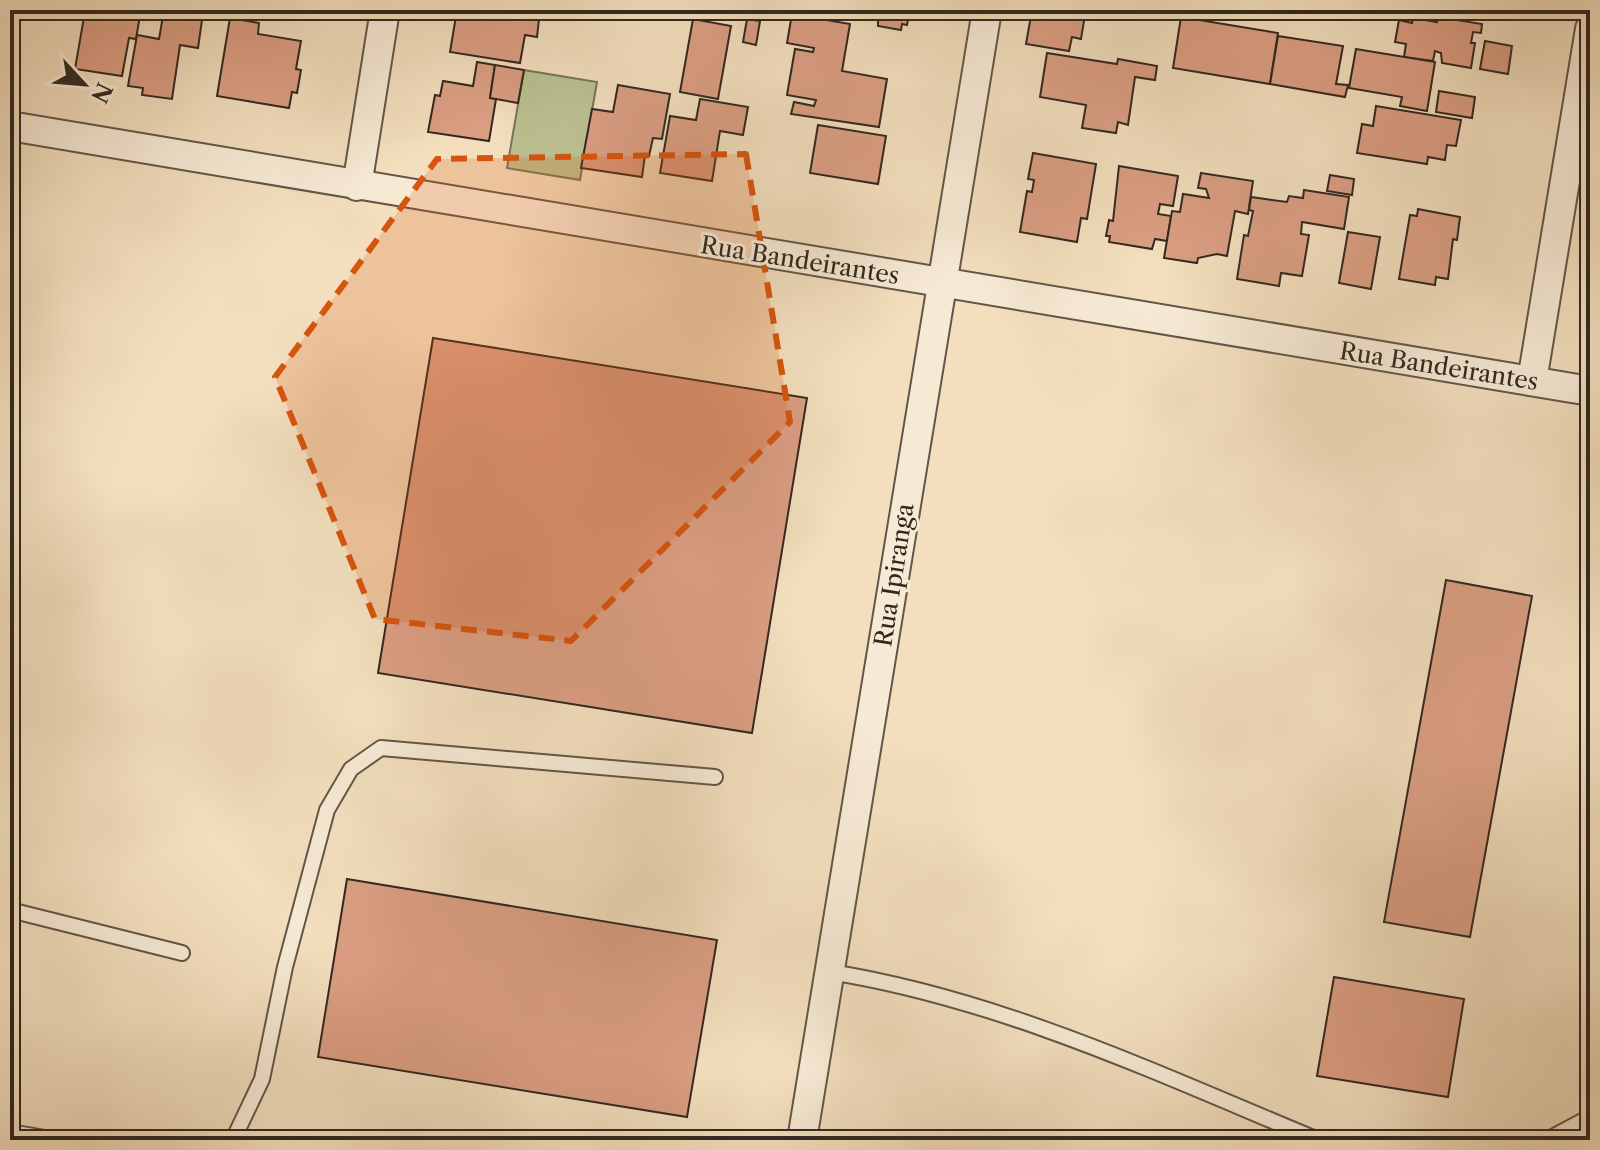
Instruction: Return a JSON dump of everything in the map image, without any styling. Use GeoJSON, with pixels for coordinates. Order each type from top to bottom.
{"type":"FeatureCollection","features":[{"type":"Feature","properties":{"kind":"street"},"geometry":{"type":"LineString","coordinates":[[357,186],[385,10]]}},
{"type":"Feature","properties":{"kind":"street","name":"Rua Ipiranga"},"geometry":{"type":"LineString","coordinates":[[802,1140],[987,10]]}},
{"type":"Feature","properties":{"kind":"street"},"geometry":{"type":"LineString","coordinates":[[1532,381],[1590,29]]}},
{"type":"Feature","properties":{"kind":"street","name":"Rua Bandeirantes"},"geometry":{"type":"LineString","coordinates":[[10,126],[1590,391]]}},
{"type":"Feature","properties":{"kind":"lane"},"geometry":{"type":"LineString","coordinates":[[233,1140],[262,1079],[285,967],[327,810],[351,769],[381,748],[715,777]]}},
{"type":"Feature","properties":{"kind":"lane"},"geometry":{"type":"LineString","coordinates":[[10,910],[182,953]]}},
{"type":"Feature","properties":{"kind":"lane"},"geometry":{"type":"LineString","coordinates":[[830,972],[886,981],[1021,1020],[1318,1140]]}},
{"type":"Feature","properties":{"kind":"lane"},"geometry":{"type":"LineString","coordinates":[[1547,1140],[1590,1117]]}},
{"type":"Feature","properties":{"kind":"lane"},"geometry":{"type":"LineString","coordinates":[[10,1132],[57,1140]]}},
{"type":"Feature","properties":{"kind":"highlighted area"},"geometry":{"type":"Polygon","coordinates":[[[746,154],[790,422],[571,641],[375,619],[275,377],[437,159],[746,154]]]}},
{"type":"Feature","properties":{"kind":"green space"},"geometry":{"type":"Polygon","coordinates":[[[524,70],[597,82],[580,180],[507,168],[524,70]]]}},
{"type":"Feature","properties":{"kind":"building"},"geometry":{"type":"Polygon","coordinates":[[[50,10],[141,10],[136,39],[129,38],[122,76],[75,69],[84,17],[50,10]]]}},
{"type":"Feature","properties":{"kind":"building"},"geometry":{"type":"Polygon","coordinates":[[[164,10],[203,13],[198,48],[180,45],[172,99],[142,95],[143,88],[128,86],[137,35],[159,39],[164,10]]]}},
{"type":"Feature","properties":{"kind":"building"},"geometry":{"type":"Polygon","coordinates":[[[457,10],[540,10],[537,37],[525,35],[520,63],[450,52],[457,10]]]}},
{"type":"Feature","properties":{"kind":"building"},"geometry":{"type":"Polygon","coordinates":[[[838,10],[910,10],[907,25],[902,24],[901,30],[878,26],[878,20],[848,15],[848,12],[838,10]]]}},
{"type":"Feature","properties":{"kind":"building"},"geometry":{"type":"Polygon","coordinates":[[[1032,10],[1058,10],[1085,15],[1081,39],[1072,37],[1069,51],[1026,44],[1032,10]]]}},
{"type":"Feature","properties":{"kind":"building"},"geometry":{"type":"Polygon","coordinates":[[[792,14],[850,24],[842,71],[887,79],[879,127],[791,114],[794,102],[814,106],[816,100],[787,95],[795,49],[813,52],[814,48],[787,43],[792,14]]]}},
{"type":"Feature","properties":{"kind":"building"},"geometry":{"type":"Polygon","coordinates":[[[1181,17],[1278,33],[1270,84],[1173,68],[1181,17]]]}},
{"type":"Feature","properties":{"kind":"building"},"geometry":{"type":"Polygon","coordinates":[[[1438,17],[1482,24],[1481,33],[1473,32],[1471,43],[1475,43],[1471,68],[1442,63],[1441,53],[1435,51],[1433,61],[1404,57],[1406,44],[1395,42],[1399,20],[1412,23],[1413,18],[1437,22],[1438,17]]]}},
{"type":"Feature","properties":{"kind":"building"},"geometry":{"type":"Polygon","coordinates":[[[230,18],[259,23],[258,34],[301,41],[296,69],[301,70],[297,93],[292,92],[289,108],[217,96],[230,18]]]}},
{"type":"Feature","properties":{"kind":"building"},"geometry":{"type":"Polygon","coordinates":[[[693,19],[731,26],[718,99],[680,92],[693,19]]]}},
{"type":"Feature","properties":{"kind":"building"},"geometry":{"type":"Polygon","coordinates":[[[747,19],[760,21],[756,45],[743,42],[747,19]]]}},
{"type":"Feature","properties":{"kind":"building"},"geometry":{"type":"Polygon","coordinates":[[[1278,36],[1343,46],[1336,84],[1348,85],[1345,97],[1270,84],[1278,36]]]}},
{"type":"Feature","properties":{"kind":"building"},"geometry":{"type":"Polygon","coordinates":[[[1485,41],[1512,46],[1508,74],[1480,69],[1485,41]]]}},
{"type":"Feature","properties":{"kind":"building"},"geometry":{"type":"Polygon","coordinates":[[[1356,49],[1435,62],[1427,111],[1400,106],[1402,97],[1349,88],[1356,49]]]}},
{"type":"Feature","properties":{"kind":"building"},"geometry":{"type":"Polygon","coordinates":[[[1047,53],[1117,64],[1118,59],[1157,66],[1155,80],[1135,77],[1128,125],[1118,122],[1116,133],[1082,128],[1086,105],[1040,97],[1047,53]]]}},
{"type":"Feature","properties":{"kind":"building"},"geometry":{"type":"Polygon","coordinates":[[[477,62],[495,65],[490,98],[496,99],[489,141],[428,132],[435,95],[440,96],[443,81],[473,86],[477,62]]]}},
{"type":"Feature","properties":{"kind":"building"},"geometry":{"type":"Polygon","coordinates":[[[495,65],[524,70],[518,103],[490,98],[495,65]]]}},
{"type":"Feature","properties":{"kind":"building"},"geometry":{"type":"Polygon","coordinates":[[[618,85],[670,94],[662,139],[653,138],[649,156],[645,155],[642,177],[581,168],[592,109],[613,112],[618,85]]]}},
{"type":"Feature","properties":{"kind":"building"},"geometry":{"type":"Polygon","coordinates":[[[1439,91],[1475,97],[1472,118],[1436,112],[1439,91]]]}},
{"type":"Feature","properties":{"kind":"building"},"geometry":{"type":"Polygon","coordinates":[[[700,99],[748,107],[743,135],[720,131],[712,181],[660,173],[670,116],[696,120],[700,99]]]}},
{"type":"Feature","properties":{"kind":"building"},"geometry":{"type":"Polygon","coordinates":[[[1376,106],[1461,120],[1456,146],[1447,145],[1445,160],[1428,157],[1427,164],[1357,153],[1362,124],[1373,126],[1376,106]]]}},
{"type":"Feature","properties":{"kind":"building"},"geometry":{"type":"Polygon","coordinates":[[[818,125],[886,136],[878,184],[810,173],[818,125]]]}},
{"type":"Feature","properties":{"kind":"building"},"geometry":{"type":"Polygon","coordinates":[[[1033,153],[1096,164],[1087,219],[1081,218],[1077,242],[1020,232],[1027,191],[1032,192],[1034,180],[1028,179],[1033,153]]]}},
{"type":"Feature","properties":{"kind":"building"},"geometry":{"type":"Polygon","coordinates":[[[1119,166],[1178,176],[1173,206],[1160,204],[1158,214],[1171,216],[1167,241],[1155,239],[1152,249],[1109,242],[1110,236],[1106,236],[1109,220],[1113,221],[1119,166]]]}},
{"type":"Feature","properties":{"kind":"building"},"geometry":{"type":"Polygon","coordinates":[[[1201,173],[1253,181],[1248,214],[1235,211],[1227,256],[1217,254],[1198,258],[1197,263],[1164,258],[1172,211],[1180,212],[1183,194],[1209,198],[1206,189],[1198,188],[1201,173]]]}},
{"type":"Feature","properties":{"kind":"building"},"geometry":{"type":"Polygon","coordinates":[[[1330,175],[1354,179],[1352,195],[1327,191],[1330,175]]]}},
{"type":"Feature","properties":{"kind":"building"},"geometry":{"type":"Polygon","coordinates":[[[1304,190],[1349,197],[1344,229],[1302,222],[1301,234],[1309,235],[1302,276],[1281,273],[1279,286],[1237,279],[1244,235],[1248,236],[1253,211],[1249,210],[1251,197],[1287,202],[1289,196],[1303,198],[1304,190]]]}},
{"type":"Feature","properties":{"kind":"building"},"geometry":{"type":"Polygon","coordinates":[[[1418,209],[1460,217],[1457,240],[1453,239],[1448,279],[1436,277],[1435,285],[1399,279],[1410,215],[1417,216],[1418,209]]]}},
{"type":"Feature","properties":{"kind":"building"},"geometry":{"type":"Polygon","coordinates":[[[1348,232],[1380,237],[1371,289],[1339,283],[1348,232]]]}},
{"type":"Feature","properties":{"kind":"building"},"geometry":{"type":"Polygon","coordinates":[[[433,338],[807,398],[752,733],[378,673],[433,338]]]}},
{"type":"Feature","properties":{"kind":"building"},"geometry":{"type":"Polygon","coordinates":[[[1446,580],[1532,596],[1470,937],[1384,922],[1446,580]]]}},
{"type":"Feature","properties":{"kind":"building"},"geometry":{"type":"Polygon","coordinates":[[[347,879],[717,940],[687,1117],[318,1057],[347,879]]]}},
{"type":"Feature","properties":{"kind":"building"},"geometry":{"type":"Polygon","coordinates":[[[1334,977],[1464,999],[1448,1097],[1317,1076],[1334,977]]]}}]}
